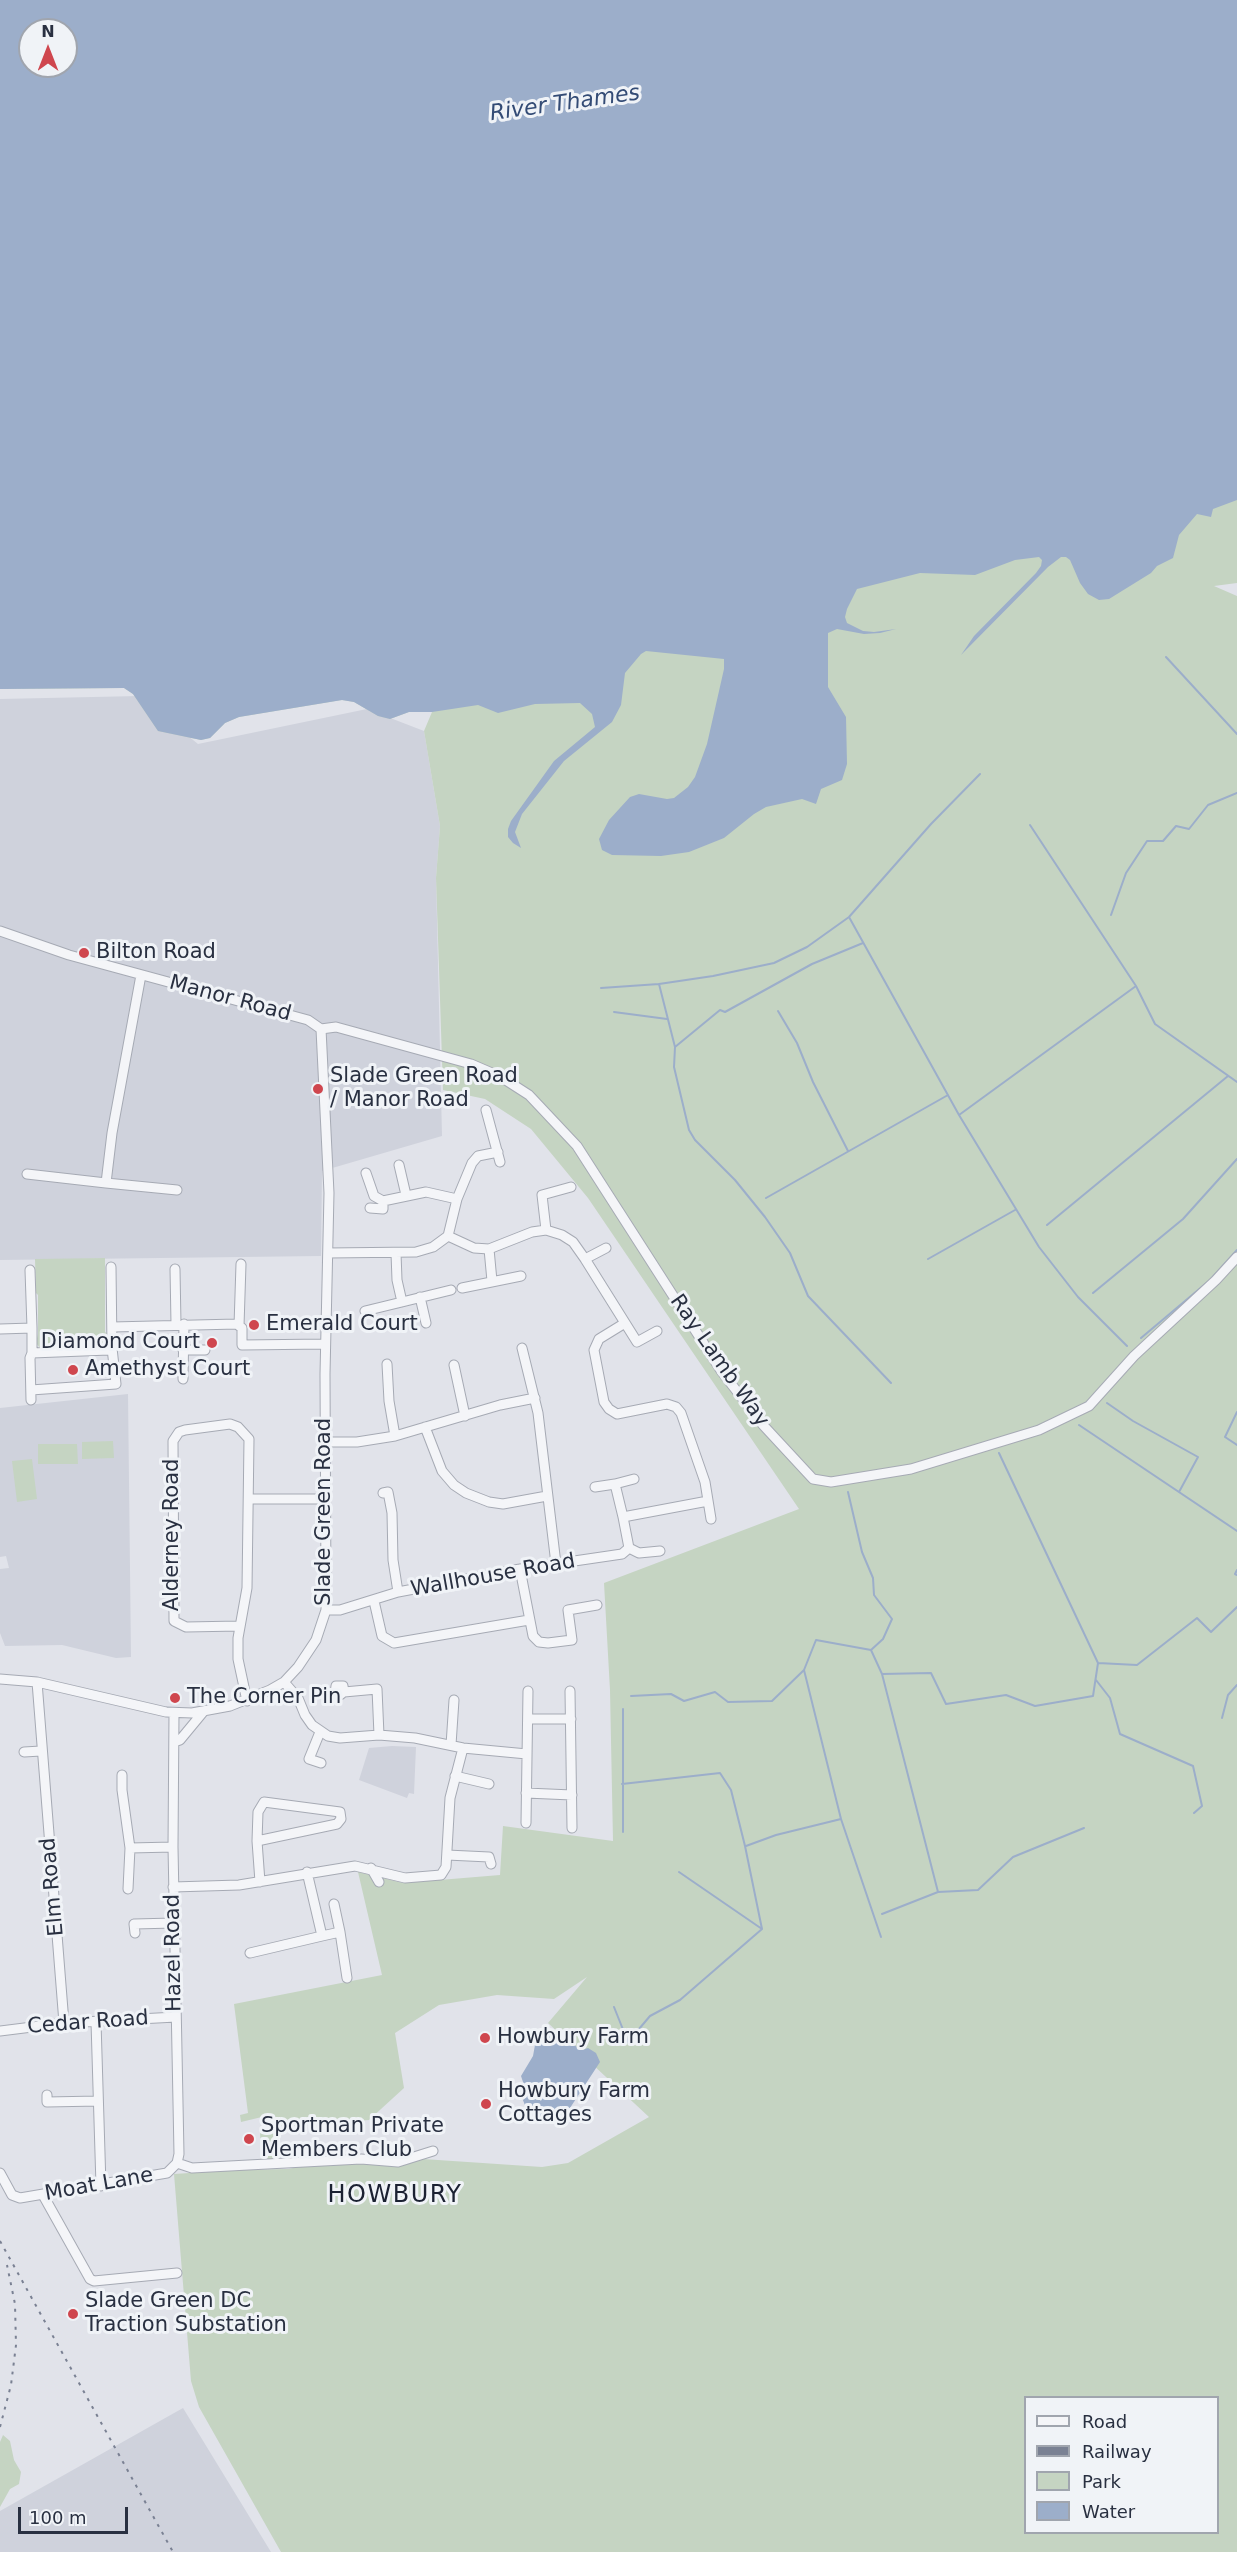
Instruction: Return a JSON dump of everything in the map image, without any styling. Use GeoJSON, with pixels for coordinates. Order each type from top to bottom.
{"type":"FeatureCollection","features":[{"type":"Feature","properties":{"kind":"street","name":"Manor Road"},"geometry":{"type":"LineString","coordinates":[[0,931],[45,948],[308,1020],[321,1029],[336,1027],[432,1053]]}},
{"type":"Feature","properties":{"kind":"street"},"geometry":{"type":"LineString","coordinates":[[106,1183],[112,1133],[141,975]]}},
{"type":"Feature","properties":{"kind":"street"},"geometry":{"type":"LineString","coordinates":[[321,1029],[329,1172],[328,1253],[396,1253],[433,1247],[448,1236],[467,1173],[478,1156],[498,1152]]}},
{"type":"Feature","properties":{"kind":"street","name":"Ray Lamb Way"},"geometry":{"type":"LineString","coordinates":[[432,1053],[471,1064],[501,1077],[520,1089],[529,1095],[578,1146],[722,1372],[763,1425],[813,1479],[831,1482],[911,1469],[1038,1430],[1089,1406],[1134,1356],[1216,1280],[1237,1257]]}},
{"type":"Feature","properties":{"kind":"street"},"geometry":{"type":"LineString","coordinates":[[486,1110],[500,1162]]}},
{"type":"Feature","properties":{"kind":"street"},"geometry":{"type":"LineString","coordinates":[[399,1165],[406,1195]]}},
{"type":"Feature","properties":{"kind":"street"},"geometry":{"type":"LineString","coordinates":[[366,1173],[374,1196],[383,1201],[426,1192],[458,1199]]}},
{"type":"Feature","properties":{"kind":"street"},"geometry":{"type":"LineString","coordinates":[[27,1174],[177,1190]]}},
{"type":"Feature","properties":{"kind":"street"},"geometry":{"type":"LineString","coordinates":[[546,1230],[542,1194],[571,1187]]}},
{"type":"Feature","properties":{"kind":"street"},"geometry":{"type":"LineString","coordinates":[[370,1208],[383,1209],[383,1201]]}},
{"type":"Feature","properties":{"kind":"street"},"geometry":{"type":"LineString","coordinates":[[448,1236],[474,1248],[489,1249],[532,1232],[546,1230],[562,1235],[573,1242],[585,1259],[637,1342],[657,1331]]}},
{"type":"Feature","properties":{"kind":"street"},"geometry":{"type":"LineString","coordinates":[[585,1259],[606,1248]]}},
{"type":"Feature","properties":{"kind":"street"},"geometry":{"type":"LineString","coordinates":[[489,1249],[492,1281]]}},
{"type":"Feature","properties":{"kind":"street","name":"Slade Green Road"},"geometry":{"type":"LineString","coordinates":[[0,1679],[37,1682],[174,1713],[204,1711],[247,1701],[284,1682],[310,1651],[326,1610],[325,1344],[328,1253]]}},
{"type":"Feature","properties":{"kind":"street"},"geometry":{"type":"LineString","coordinates":[[396,1253],[397,1280],[402,1302]]}},
{"type":"Feature","properties":{"kind":"street"},"geometry":{"type":"LineString","coordinates":[[239,1326],[241,1264]]}},
{"type":"Feature","properties":{"kind":"street"},"geometry":{"type":"LineString","coordinates":[[31,1390],[114,1386],[116,1380],[112,1348],[111,1267]]}},
{"type":"Feature","properties":{"kind":"street"},"geometry":{"type":"LineString","coordinates":[[175,1269],[183,1350],[183,1379]]}},
{"type":"Feature","properties":{"kind":"street"},"geometry":{"type":"LineString","coordinates":[[30,1270],[31,1401]]}},
{"type":"Feature","properties":{"kind":"street"},"geometry":{"type":"LineString","coordinates":[[462,1288],[521,1276]]}},
{"type":"Feature","properties":{"kind":"street"},"geometry":{"type":"LineString","coordinates":[[365,1311],[451,1290]]}},
{"type":"Feature","properties":{"kind":"street"},"geometry":{"type":"LineString","coordinates":[[420,1297],[426,1323]]}},
{"type":"Feature","properties":{"kind":"street"},"geometry":{"type":"LineString","coordinates":[[625,1323],[600,1339],[594,1350],[604,1402],[609,1410],[617,1414],[667,1404],[676,1407],[681,1413],[705,1482],[711,1519]]}},
{"type":"Feature","properties":{"kind":"street"},"geometry":{"type":"LineString","coordinates":[[112,1327],[237,1324],[242,1328],[242,1345],[325,1344]]}},
{"type":"Feature","properties":{"kind":"street"},"geometry":{"type":"LineString","coordinates":[[0,1329],[32,1328]]}},
{"type":"Feature","properties":{"kind":"street"},"geometry":{"type":"LineString","coordinates":[[32,1353],[109,1350],[112,1348]]}},
{"type":"Feature","properties":{"kind":"street"},"geometry":{"type":"LineString","coordinates":[[522,1348],[535,1398],[556,1564]]}},
{"type":"Feature","properties":{"kind":"street"},"geometry":{"type":"LineString","coordinates":[[183,1350],[205,1350]]}},
{"type":"Feature","properties":{"kind":"street"},"geometry":{"type":"LineString","coordinates":[[387,1364],[389,1401],[395,1436]]}},
{"type":"Feature","properties":{"kind":"street"},"geometry":{"type":"LineString","coordinates":[[454,1365],[465,1416]]}},
{"type":"Feature","properties":{"kind":"street"},"geometry":{"type":"LineString","coordinates":[[326,1442],[357,1442],[395,1436],[500,1404],[535,1398]]}},
{"type":"Feature","properties":{"kind":"street","name":"Alderney Road"},"geometry":{"type":"LineString","coordinates":[[239,1626],[186,1627],[174,1621],[173,1442],[175,1436],[185,1430],[230,1424],[245,1432],[249,1439],[247,1588],[239,1626],[238,1659],[247,1701]]}},
{"type":"Feature","properties":{"kind":"street"},"geometry":{"type":"LineString","coordinates":[[425,1427],[442,1471],[454,1485],[466,1493],[489,1502],[503,1504],[547,1497]]}},
{"type":"Feature","properties":{"kind":"street"},"geometry":{"type":"LineString","coordinates":[[595,1488],[634,1479]]}},
{"type":"Feature","properties":{"kind":"street"},"geometry":{"type":"LineString","coordinates":[[615,1484],[629,1548]]}},
{"type":"Feature","properties":{"kind":"street"},"geometry":{"type":"LineString","coordinates":[[388,1492],[398,1592]]}},
{"type":"Feature","properties":{"kind":"street"},"geometry":{"type":"LineString","coordinates":[[249,1499],[325,1499]]}},
{"type":"Feature","properties":{"kind":"street"},"geometry":{"type":"LineString","coordinates":[[623,1516],[708,1501]]}},
{"type":"Feature","properties":{"kind":"street","name":"Wallhouse Road"},"geometry":{"type":"LineString","coordinates":[[326,1610],[340,1610],[398,1592],[520,1569],[622,1554],[629,1548],[639,1553],[660,1551]]}},
{"type":"Feature","properties":{"kind":"street"},"geometry":{"type":"LineString","coordinates":[[520,1569],[533,1636],[539,1642],[572,1640],[568,1610],[597,1605]]}},
{"type":"Feature","properties":{"kind":"street"},"geometry":{"type":"LineString","coordinates":[[374,1601],[381,1636],[394,1643],[529,1620]]}},
{"type":"Feature","properties":{"kind":"street","name":"Elm Road"},"geometry":{"type":"LineString","coordinates":[[37,1682],[64,2023]]}},
{"type":"Feature","properties":{"kind":"street"},"geometry":{"type":"LineString","coordinates":[[284,1682],[298,1698],[305,1715],[320,1732],[340,1738],[379,1735],[415,1737],[463,1748],[527,1754]]}},
{"type":"Feature","properties":{"kind":"street"},"geometry":{"type":"LineString","coordinates":[[344,1692],[381,1689],[379,1735]]}},
{"type":"Feature","properties":{"kind":"street"},"geometry":{"type":"LineString","coordinates":[[526,1823],[528,1691]]}},
{"type":"Feature","properties":{"kind":"street"},"geometry":{"type":"LineString","coordinates":[[570,1691],[572,1828]]}},
{"type":"Feature","properties":{"kind":"street"},"geometry":{"type":"LineString","coordinates":[[451,1745],[454,1700]]}},
{"type":"Feature","properties":{"kind":"street"},"geometry":{"type":"LineString","coordinates":[[174,1742],[180,1740],[204,1711]]}},
{"type":"Feature","properties":{"kind":"street","name":"Hazel Road"},"geometry":{"type":"LineString","coordinates":[[174,1713],[172,1847],[179,2154],[177,2163]]}},
{"type":"Feature","properties":{"kind":"street"},"geometry":{"type":"LineString","coordinates":[[528,1719],[571,1719]]}},
{"type":"Feature","properties":{"kind":"street"},"geometry":{"type":"LineString","coordinates":[[320,1732],[306,1758],[321,1763]]}},
{"type":"Feature","properties":{"kind":"street"},"geometry":{"type":"LineString","coordinates":[[173,1887],[239,1885],[307,1872],[355,1866],[407,1878],[441,1875],[445,1870],[447,1855],[448,1813],[463,1748]]}},
{"type":"Feature","properties":{"kind":"street"},"geometry":{"type":"LineString","coordinates":[[24,1752],[42,1750]]}},
{"type":"Feature","properties":{"kind":"street"},"geometry":{"type":"LineString","coordinates":[[122,1775],[130,1848],[128,1889]]}},
{"type":"Feature","properties":{"kind":"street"},"geometry":{"type":"LineString","coordinates":[[455,1776],[489,1784]]}},
{"type":"Feature","properties":{"kind":"street"},"geometry":{"type":"LineString","coordinates":[[526,1793],[572,1795]]}},
{"type":"Feature","properties":{"kind":"street"},"geometry":{"type":"LineString","coordinates":[[256,1841],[338,1824],[341,1819],[340,1812],[264,1802],[258,1812],[256,1841],[260,1882]]}},
{"type":"Feature","properties":{"kind":"street"},"geometry":{"type":"LineString","coordinates":[[130,1848],[172,1847]]}},
{"type":"Feature","properties":{"kind":"street"},"geometry":{"type":"LineString","coordinates":[[447,1855],[489,1857],[491,1864]]}},
{"type":"Feature","properties":{"kind":"street"},"geometry":{"type":"LineString","coordinates":[[371,1868],[379,1882]]}},
{"type":"Feature","properties":{"kind":"street"},"geometry":{"type":"LineString","coordinates":[[307,1872],[322,1936]]}},
{"type":"Feature","properties":{"kind":"street"},"geometry":{"type":"LineString","coordinates":[[334,1904],[347,1978]]}},
{"type":"Feature","properties":{"kind":"street"},"geometry":{"type":"LineString","coordinates":[[135,1933],[134,1924],[174,1923]]}},
{"type":"Feature","properties":{"kind":"street"},"geometry":{"type":"LineString","coordinates":[[250,1953],[340,1932]]}},
{"type":"Feature","properties":{"kind":"street","name":"Cedar Road"},"geometry":{"type":"LineString","coordinates":[[0,2031],[64,2023],[176,2017]]}},
{"type":"Feature","properties":{"kind":"street"},"geometry":{"type":"LineString","coordinates":[[96,2022],[101,2186]]}},
{"type":"Feature","properties":{"kind":"street"},"geometry":{"type":"LineString","coordinates":[[47,2102],[98,2101]]}},
{"type":"Feature","properties":{"kind":"street","name":"Moat Lane"},"geometry":{"type":"LineString","coordinates":[[0,2173],[12,2194],[20,2198],[167,2173],[177,2163],[192,2169],[361,2159],[398,2162],[433,2151]]}},
{"type":"Feature","properties":{"kind":"street"},"geometry":{"type":"LineString","coordinates":[[43,2194],[90,2279],[94,2281],[177,2274]]}},
{"type":"Feature","properties":{"kind":"shaded area"},"geometry":{"type":"Polygon","coordinates":[[[139,696],[198,744],[367,709],[424,731],[440,826],[436,878],[442,1136],[322,1171],[321,1256],[0,1260],[0,699],[139,696]]]}},
{"type":"Feature","properties":{"kind":"shaded area"},"geometry":{"type":"Polygon","coordinates":[[[128,1394],[131,1657],[116,1658],[62,1645],[5,1646],[0,1633],[0,1569],[9,1568],[6,1556],[0,1557],[0,1408],[128,1394]]]}},
{"type":"Feature","properties":{"kind":"shaded area"},"geometry":{"type":"Polygon","coordinates":[[[416,1747],[414,1794],[409,1793],[407,1798],[359,1780],[369,1748],[416,1747]]]}},
{"type":"Feature","properties":{"kind":"shaded area"},"geometry":{"type":"Polygon","coordinates":[[[183,2408],[271,2552],[0,2552],[0,2511],[183,2408]]]}},
{"type":"Feature","properties":{"kind":"green space"},"geometry":{"type":"Polygon","coordinates":[[[1237,387],[1237,583],[1214,586],[1237,596],[1237,1250],[1234,1255],[1237,1257],[1237,2552],[281,2552],[199,2407],[191,2381],[174,2174],[288,2169],[313,2164],[357,2162],[385,2166],[423,2159],[542,2167],[568,2163],[649,2117],[548,2023],[587,1977],[554,1999],[497,1995],[439,2005],[395,2033],[404,2088],[369,2120],[282,2127],[278,2120],[266,2116],[241,2122],[240,2115],[248,2113],[234,2004],[382,1975],[358,1872],[403,1883],[500,1875],[503,1826],[613,1841],[610,1690],[604,1583],[799,1509],[588,1198],[531,1129],[485,1099],[443,1090],[436,878],[440,826],[424,731],[432,712],[409,712],[390,719],[378,716],[354,702],[342,700],[239,717],[225,723],[210,738],[201,740],[158,731],[133,694],[124,688],[0,689],[1237,387]]]}},
{"type":"Feature","properties":{"kind":"green space"},"geometry":{"type":"Polygon","coordinates":[[[105,1258],[105,1332],[109,1335],[108,1343],[105,1346],[89,1347],[87,1344],[40,1348],[36,1343],[38,1295],[36,1293],[35,1259],[105,1258]]]}},
{"type":"Feature","properties":{"kind":"green space"},"geometry":{"type":"Polygon","coordinates":[[[113,1441],[114,1458],[82,1459],[82,1442],[113,1441]]]}},
{"type":"Feature","properties":{"kind":"green space"},"geometry":{"type":"Polygon","coordinates":[[[38,1444],[77,1444],[78,1464],[38,1464],[38,1444]]]}},
{"type":"Feature","properties":{"kind":"green space"},"geometry":{"type":"Polygon","coordinates":[[[32,1459],[37,1499],[17,1502],[12,1461],[32,1459]]]}},
{"type":"Feature","properties":{"kind":"green space"},"geometry":{"type":"Polygon","coordinates":[[[279,2129],[279,2162],[261,2163],[260,2130],[279,2129]]]}},
{"type":"Feature","properties":{"kind":"green space"},"geometry":{"type":"Polygon","coordinates":[[[3,2435],[10,2441],[14,2460],[21,2472],[19,2484],[10,2489],[0,2507],[0,2442],[3,2435]]]}},
{"type":"Feature","properties":{"kind":"water","name":"River Thames"},"geometry":{"type":"Polygon","coordinates":[[[0,0],[1237,0],[1237,500],[1213,509],[1211,517],[1197,514],[1179,535],[1173,558],[1157,566],[1151,573],[1109,599],[1099,600],[1088,594],[1080,583],[1070,560],[1061,557],[1048,567],[961,655],[974,636],[1036,573],[1041,566],[1042,560],[1039,557],[1015,560],[975,575],[920,573],[857,589],[847,609],[845,617],[847,623],[863,631],[896,629],[864,634],[837,629],[828,633],[828,687],[846,717],[847,764],[842,780],[821,789],[816,804],[802,799],[766,807],[724,838],[689,852],[661,856],[612,855],[602,850],[599,839],[609,820],[630,797],[639,794],[674,798],[688,787],[695,777],[707,744],[724,669],[724,659],[646,651],[641,654],[625,673],[621,705],[612,722],[564,761],[522,814],[515,832],[521,848],[508,837],[511,821],[554,761],[595,727],[592,714],[580,703],[535,704],[498,713],[478,705],[432,712],[409,712],[390,719],[378,716],[354,702],[342,700],[239,717],[225,723],[210,738],[201,740],[158,731],[133,694],[124,688],[0,689],[0,0]]]}},
{"type":"Feature","properties":{"kind":"water"},"geometry":{"type":"Polygon","coordinates":[[[551,2035],[566,2040],[582,2050],[588,2048],[596,2053],[600,2062],[570,2108],[555,2119],[539,2117],[526,2108],[521,2095],[526,2091],[541,2101],[543,2096],[524,2085],[521,2076],[533,2056],[540,2036],[551,2035]]]}},
{"type":"Feature","properties":{"kind":"waterway"},"geometry":{"type":"LineString","coordinates":[[1166,657],[1237,734]]}},
{"type":"Feature","properties":{"kind":"waterway"},"geometry":{"type":"LineString","coordinates":[[601,988],[659,984],[713,976],[774,963],[807,947],[849,917],[931,824],[980,774]]}},
{"type":"Feature","properties":{"kind":"waterway"},"geometry":{"type":"LineString","coordinates":[[1111,915],[1126,873],[1147,841],[1163,841],[1176,826],[1189,829],[1208,805],[1237,793]]}},
{"type":"Feature","properties":{"kind":"waterway"},"geometry":{"type":"LineString","coordinates":[[1030,825],[1136,986],[1155,1024],[1237,1082]]}},
{"type":"Feature","properties":{"kind":"waterway"},"geometry":{"type":"LineString","coordinates":[[849,917],[959,1115],[1039,1247],[1078,1297],[1127,1346]]}},
{"type":"Feature","properties":{"kind":"waterway"},"geometry":{"type":"LineString","coordinates":[[675,1047],[720,1010],[725,1012],[812,964],[863,943]]}},
{"type":"Feature","properties":{"kind":"waterway"},"geometry":{"type":"LineString","coordinates":[[659,984],[675,1047],[674,1067],[689,1130],[695,1140],[735,1180],[765,1217],[790,1253],[808,1296],[891,1383]]}},
{"type":"Feature","properties":{"kind":"waterway"},"geometry":{"type":"LineString","coordinates":[[959,1115],[1136,986]]}},
{"type":"Feature","properties":{"kind":"waterway"},"geometry":{"type":"LineString","coordinates":[[778,1011],[797,1043],[813,1082],[848,1151]]}},
{"type":"Feature","properties":{"kind":"waterway"},"geometry":{"type":"LineString","coordinates":[[614,1012],[667,1019]]}},
{"type":"Feature","properties":{"kind":"waterway"},"geometry":{"type":"LineString","coordinates":[[1047,1225],[1228,1076]]}},
{"type":"Feature","properties":{"kind":"waterway"},"geometry":{"type":"LineString","coordinates":[[766,1198],[948,1095]]}},
{"type":"Feature","properties":{"kind":"waterway"},"geometry":{"type":"LineString","coordinates":[[1093,1293],[1183,1219],[1237,1159]]}},
{"type":"Feature","properties":{"kind":"waterway"},"geometry":{"type":"LineString","coordinates":[[928,1259],[1015,1210]]}},
{"type":"Feature","properties":{"kind":"waterway"},"geometry":{"type":"LineString","coordinates":[[1141,1338],[1210,1280],[1237,1250]]}},
{"type":"Feature","properties":{"kind":"waterway"},"geometry":{"type":"LineString","coordinates":[[1107,1403],[1133,1421],[1198,1457],[1179,1492]]}},
{"type":"Feature","properties":{"kind":"waterway"},"geometry":{"type":"LineString","coordinates":[[1237,1412],[1225,1437],[1237,1445]]}},
{"type":"Feature","properties":{"kind":"waterway"},"geometry":{"type":"LineString","coordinates":[[1079,1425],[1237,1531]]}},
{"type":"Feature","properties":{"kind":"waterway"},"geometry":{"type":"LineString","coordinates":[[882,1674],[931,1673],[946,1704],[1006,1695],[1035,1706],[1093,1696],[1098,1663],[999,1453]]}},
{"type":"Feature","properties":{"kind":"waterway"},"geometry":{"type":"LineString","coordinates":[[631,1696],[671,1694],[684,1701],[715,1692],[728,1702],[772,1701],[804,1670],[816,1640],[871,1650],[883,1639],[892,1619],[874,1595],[873,1578],[862,1552],[848,1492]]}},
{"type":"Feature","properties":{"kind":"waterway"},"geometry":{"type":"LineString","coordinates":[[1237,1570],[1235,1574],[1237,1575]]}},
{"type":"Feature","properties":{"kind":"waterway"},"geometry":{"type":"LineString","coordinates":[[1098,1663],[1137,1665],[1197,1618],[1211,1632],[1237,1607]]}},
{"type":"Feature","properties":{"kind":"waterway"},"geometry":{"type":"LineString","coordinates":[[871,1650],[882,1674],[938,1892]]}},
{"type":"Feature","properties":{"kind":"waterway"},"geometry":{"type":"LineString","coordinates":[[804,1670],[841,1819],[881,1937]]}},
{"type":"Feature","properties":{"kind":"waterway"},"geometry":{"type":"LineString","coordinates":[[1096,1680],[1110,1698],[1120,1734],[1193,1766],[1202,1806],[1194,1813]]}},
{"type":"Feature","properties":{"kind":"waterway"},"geometry":{"type":"LineString","coordinates":[[1222,1718],[1228,1695],[1237,1685]]}},
{"type":"Feature","properties":{"kind":"waterway"},"geometry":{"type":"LineString","coordinates":[[623,1709],[623,1832]]}},
{"type":"Feature","properties":{"kind":"waterway"},"geometry":{"type":"LineString","coordinates":[[614,2007],[628,2042],[650,2016],[680,2000],[762,1929],[731,1790],[720,1773],[622,1784]]}},
{"type":"Feature","properties":{"kind":"waterway"},"geometry":{"type":"LineString","coordinates":[[746,1846],[776,1835],[841,1819]]}},
{"type":"Feature","properties":{"kind":"waterway"},"geometry":{"type":"LineString","coordinates":[[882,1914],[938,1892],[978,1890],[1013,1857],[1084,1828]]}},
{"type":"Feature","properties":{"kind":"waterway"},"geometry":{"type":"LineString","coordinates":[[679,1872],[762,1929]]}},
{"type":"Feature","properties":{"kind":"railway"},"geometry":{"type":"LineString","coordinates":[[0,2241],[173,2552]]}},
{"type":"Feature","properties":{"kind":"railway"},"geometry":{"type":"LineString","coordinates":[[0,2427],[11,2385],[16,2345],[15,2304],[7,2265]]}},
{"type":"Feature","properties":{"kind":"place","name":"Bilton Road"},"geometry":{"type":"Point","coordinates":[84,953]}},
{"type":"Feature","properties":{"kind":"place","name":"Slade Green Road / Manor Road"},"geometry":{"type":"Point","coordinates":[318,1089]}},
{"type":"Feature","properties":{"kind":"place","name":"Emerald Court"},"geometry":{"type":"Point","coordinates":[254,1325]}},
{"type":"Feature","properties":{"kind":"place","name":"Diamond Court"},"geometry":{"type":"Point","coordinates":[212,1343]}},
{"type":"Feature","properties":{"kind":"place","name":"Amethyst Court"},"geometry":{"type":"Point","coordinates":[73,1370]}},
{"type":"Feature","properties":{"kind":"place","name":"The Corner Pin"},"geometry":{"type":"Point","coordinates":[175,1698]}},
{"type":"Feature","properties":{"kind":"place","name":"Howbury Farm"},"geometry":{"type":"Point","coordinates":[485,2038]}},
{"type":"Feature","properties":{"kind":"place","name":"Howbury Farm Cottages"},"geometry":{"type":"Point","coordinates":[486,2104]}},
{"type":"Feature","properties":{"kind":"place","name":"Sportman Private Members Club"},"geometry":{"type":"Point","coordinates":[249,2139]}},
{"type":"Feature","properties":{"kind":"place","name":"Slade Green DC Traction Substation"},"geometry":{"type":"Point","coordinates":[73,2314]}},
{"type":"Feature","properties":{"kind":"district","name":"HOWBURY"},"geometry":{"type":"Point","coordinates":[395,2196]}}]}
